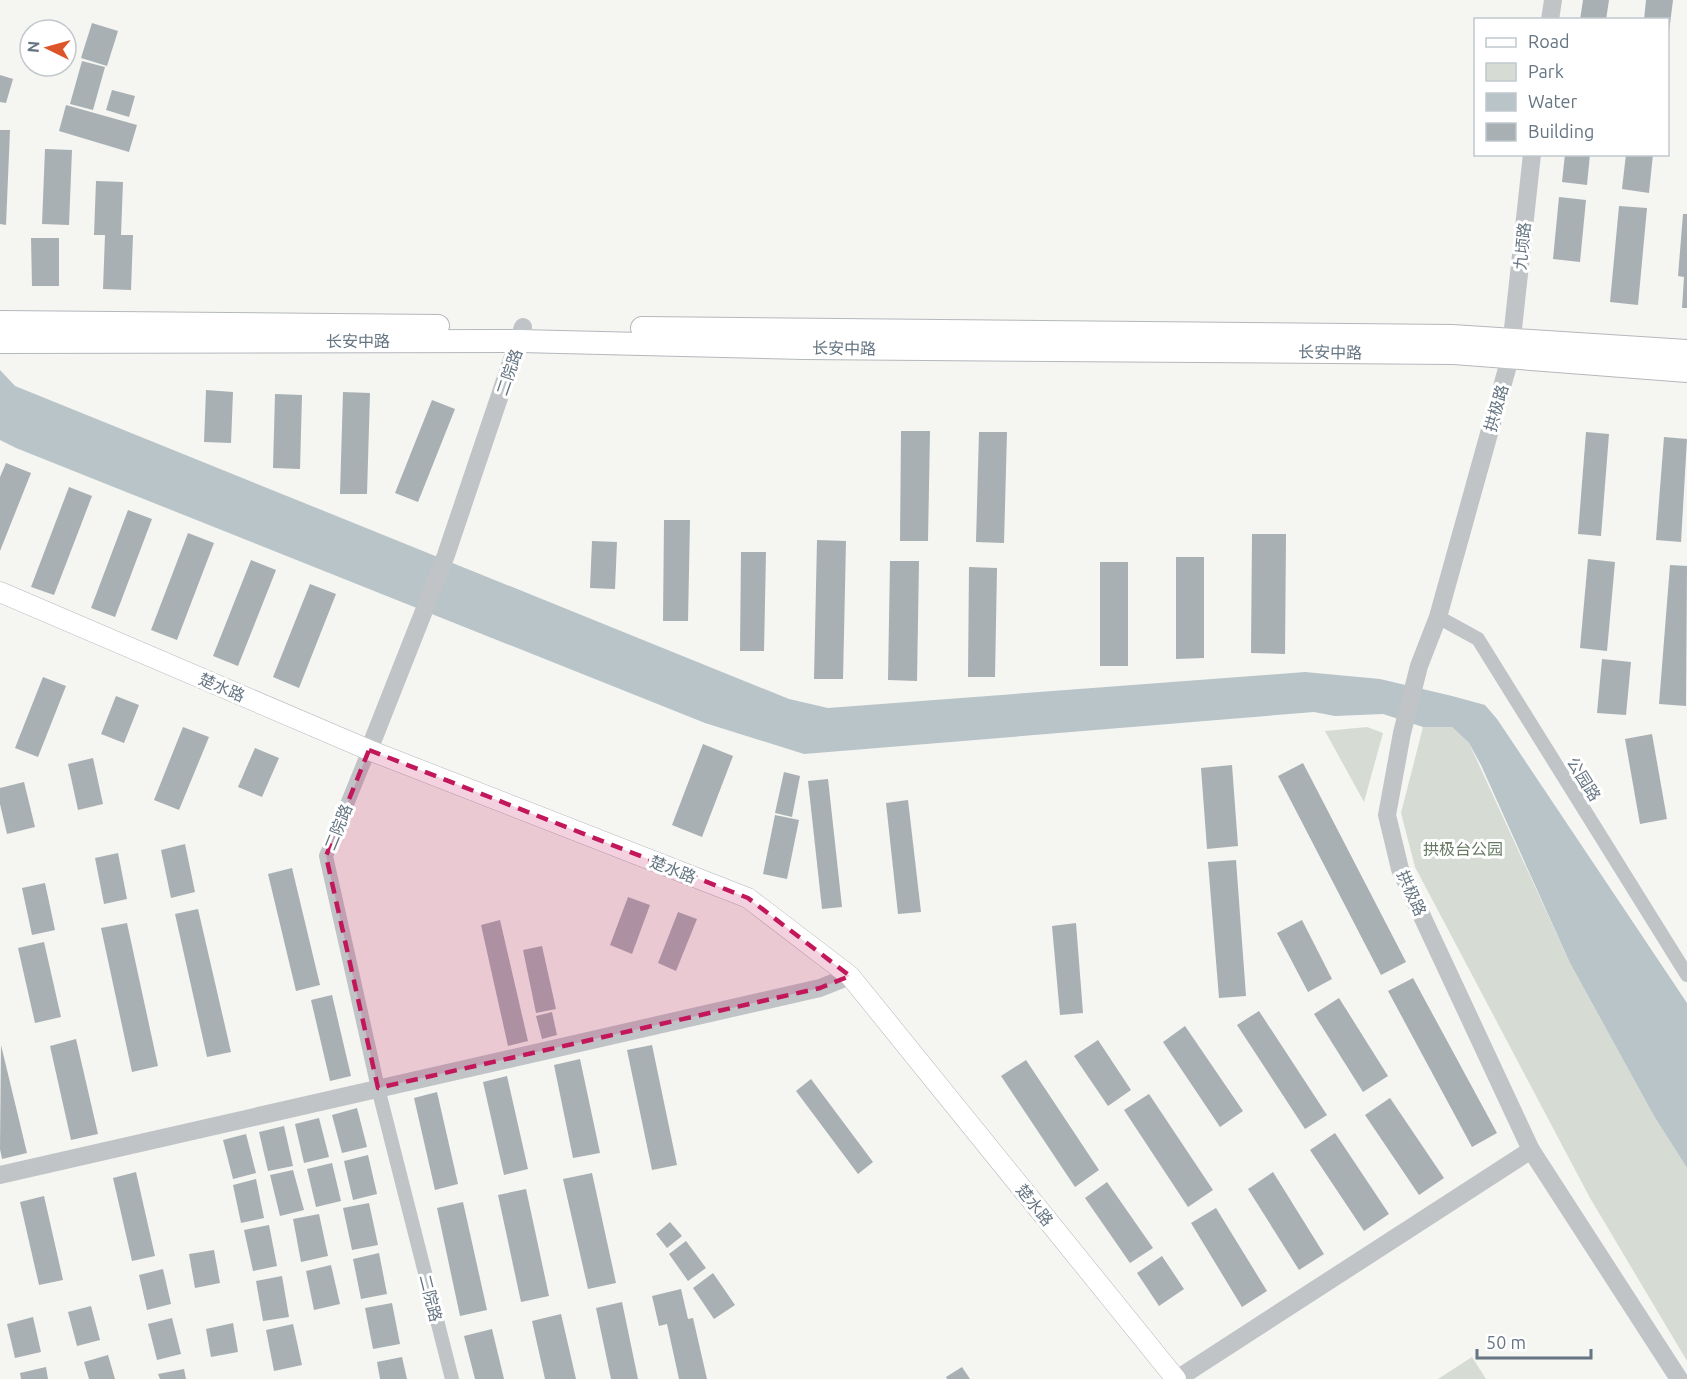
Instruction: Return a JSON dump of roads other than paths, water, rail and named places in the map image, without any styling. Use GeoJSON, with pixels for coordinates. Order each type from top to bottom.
{"type":"FeatureCollection","features":[{"type":"Feature","properties":{"kind":"main road","name":"长安中路"},"geometry":{"type":"LineString","coordinates":[[3,335],[521,334],[1687,351]]}},
{"type":"Feature","properties":{"kind":"main road","name":"长安中路"},"geometry":{"type":"LineString","coordinates":[[1511,348],[1687,371]]}},
{"type":"Feature","properties":{"kind":"main road","name":"楚水路"},"geometry":{"type":"LineString","coordinates":[[0,592],[369,750],[748,898],[850,976],[1177,1379]]}},
{"type":"Feature","properties":{"kind":"street"},"geometry":{"type":"LineString","coordinates":[[1550,18],[1553,0]]}},
{"type":"Feature","properties":{"kind":"street","name":"九顷路"},"geometry":{"type":"LineString","coordinates":[[1511,348],[1532,156]]}},
{"type":"Feature","properties":{"kind":"street","name":"二院路"},"geometry":{"type":"LineString","coordinates":[[452,1379],[378,1088],[326,856],[446,555],[521,334]]}},
{"type":"Feature","properties":{"kind":"street","name":"拱极路"},"geometry":{"type":"LineString","coordinates":[[1511,348],[1438,617],[1419,666],[1402,733],[1387,815],[1400,869],[1531,1150],[1679,1379]]}},
{"type":"Feature","properties":{"kind":"street","name":"公园路"},"geometry":{"type":"LineString","coordinates":[[1438,617],[1478,639],[1687,975]]}},
{"type":"Feature","properties":{"kind":"street"},"geometry":{"type":"LineString","coordinates":[[0,1175],[820,988],[850,976]]}},
{"type":"Feature","properties":{"kind":"street"},"geometry":{"type":"LineString","coordinates":[[1177,1379],[1531,1150]]}},
{"type":"Feature","properties":{"kind":"water"},"geometry":{"type":"Polygon","coordinates":[[[0,370],[15,386],[789,699],[828,708],[1305,672],[1380,679],[1485,705],[1497,719],[1687,1003],[1687,1168],[1654,1116],[1570,963],[1481,765],[1469,743],[1452,727],[1423,727],[1383,714],[1335,716],[1314,712],[804,754],[705,723],[16,448],[0,440],[0,370]]]}},
{"type":"Feature","properties":{"kind":"park label","name":"拱极台公园"},"geometry":{"type":"Point","coordinates":[1463,849]}}]}
